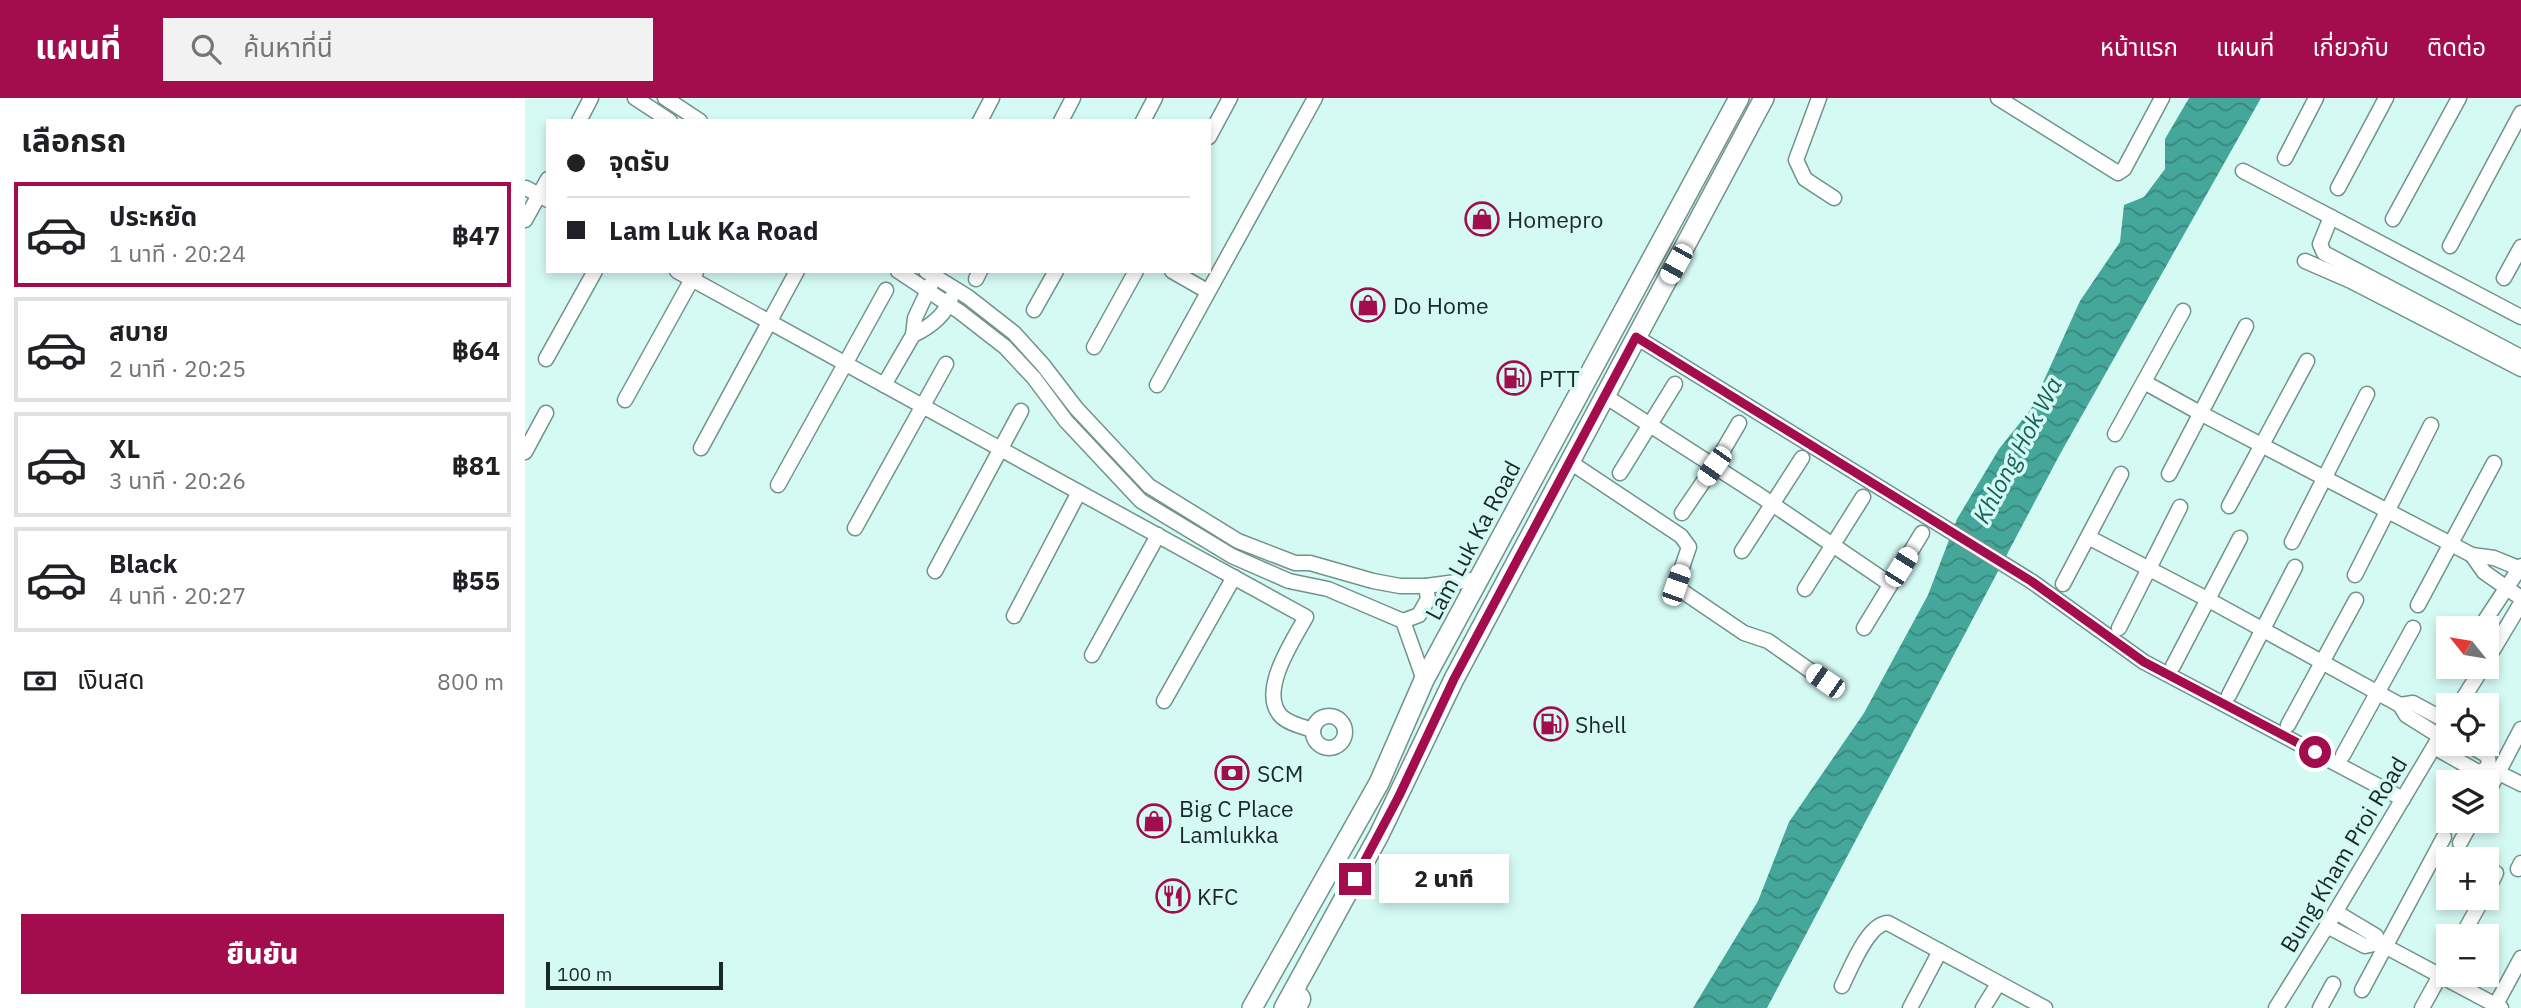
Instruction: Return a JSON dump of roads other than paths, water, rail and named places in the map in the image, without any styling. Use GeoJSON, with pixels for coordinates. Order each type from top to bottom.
{"type":"FeatureCollection","features":[{"type":"Feature","properties":{"kind":"main road","name":"Lam Luk Ka Road"},"geometry":{"type":"LineString","coordinates":[[1252,1008],[1379,783],[1424,680],[1739,98]]}},
{"type":"Feature","properties":{"kind":"main road"},"geometry":{"type":"LineString","coordinates":[[1293,1006],[1306,969],[1394,806],[1454,679],[1764,98]]}},
{"type":"Feature","properties":{"kind":"street"},"geometry":{"type":"LineString","coordinates":[[580,119],[591,98]]}},
{"type":"Feature","properties":{"kind":"street"},"geometry":{"type":"LineString","coordinates":[[635,98],[667,119]]}},
{"type":"Feature","properties":{"kind":"street"},"geometry":{"type":"LineString","coordinates":[[665,98],[697,119]]}},
{"type":"Feature","properties":{"kind":"street"},"geometry":{"type":"LineString","coordinates":[[981,119],[992,98]]}},
{"type":"Feature","properties":{"kind":"street"},"geometry":{"type":"LineString","coordinates":[[1062,119],[1073,98]]}},
{"type":"Feature","properties":{"kind":"street"},"geometry":{"type":"LineString","coordinates":[[1144,119],[1155,98]]}},
{"type":"Feature","properties":{"kind":"street"},"geometry":{"type":"LineString","coordinates":[[1211,132],[1230,98]]}},
{"type":"Feature","properties":{"kind":"street"},"geometry":{"type":"LineString","coordinates":[[1157,385],[1315,98]]}},
{"type":"Feature","properties":{"kind":"street"},"geometry":{"type":"LineString","coordinates":[[1819,98],[1796,160],[1805,180],[1835,198]]}},
{"type":"Feature","properties":{"kind":"street"},"geometry":{"type":"LineString","coordinates":[[1998,98],[2118,173],[2124,169],[2162,98]]}},
{"type":"Feature","properties":{"kind":"street"},"geometry":{"type":"LineString","coordinates":[[2285,158],[2316,98]]}},
{"type":"Feature","properties":{"kind":"street"},"geometry":{"type":"LineString","coordinates":[[2338,188],[2386,98]]}},
{"type":"Feature","properties":{"kind":"street"},"geometry":{"type":"LineString","coordinates":[[2393,219],[2459,98]]}},
{"type":"Feature","properties":{"kind":"street"},"geometry":{"type":"LineString","coordinates":[[2450,246],[2521,113]]}},
{"type":"Feature","properties":{"kind":"street"},"geometry":{"type":"LineString","coordinates":[[2243,171],[2521,317]]}},
{"type":"Feature","properties":{"kind":"street"},"geometry":{"type":"LineString","coordinates":[[525,220],[537,195]]}},
{"type":"Feature","properties":{"kind":"street"},"geometry":{"type":"LineString","coordinates":[[2331,217],[2321,244],[2324,253],[2521,357]]}},
{"type":"Feature","properties":{"kind":"street"},"geometry":{"type":"LineString","coordinates":[[2504,278],[2521,247]]}},
{"type":"Feature","properties":{"kind":"street"},"geometry":{"type":"LineString","coordinates":[[2305,261],[2351,281],[2521,369]]}},
{"type":"Feature","properties":{"kind":"street"},"geometry":{"type":"LineString","coordinates":[[546,359],[594,273]]}},
{"type":"Feature","properties":{"kind":"street"},"geometry":{"type":"LineString","coordinates":[[701,448],[796,273]]}},
{"type":"Feature","properties":{"kind":"street"},"geometry":{"type":"LineString","coordinates":[[901,273],[1005,347],[1034,378],[1066,421],[1141,501],[1232,556],[1289,581],[1326,588],[1403,621],[1424,680]]}},
{"type":"Feature","properties":{"kind":"street"},"geometry":{"type":"LineString","coordinates":[[1034,310],[1055,273]]}},
{"type":"Feature","properties":{"kind":"street"},"geometry":{"type":"LineString","coordinates":[[1094,347],[1135,273]]}},
{"type":"Feature","properties":{"kind":"street"},"geometry":{"type":"LineString","coordinates":[[1176,273],[1207,291]]}},
{"type":"Feature","properties":{"kind":"street"},"geometry":{"type":"LineString","coordinates":[[884,385],[913,335],[915,318],[931,274],[1014,333],[1044,365],[1076,408],[1149,486],[1238,541],[1295,563],[1310,563],[1400,586],[1426,586],[1479,579]]}},
{"type":"Feature","properties":{"kind":"street"},"geometry":{"type":"LineString","coordinates":[[625,400],[694,275],[769,322],[1306,617],[1277,675],[1272,693],[1274,704],[1282,717],[1313,730]]}},
{"type":"Feature","properties":{"kind":"street"},"geometry":{"type":"LineString","coordinates":[[778,485],[886,289]]}},
{"type":"Feature","properties":{"kind":"street"},"geometry":{"type":"LineString","coordinates":[[913,335],[930,327],[949,306],[955,289]]}},
{"type":"Feature","properties":{"kind":"street"},"geometry":{"type":"LineString","coordinates":[[2115,434],[2183,311]]}},
{"type":"Feature","properties":{"kind":"street"},"geometry":{"type":"LineString","coordinates":[[2169,474],[2246,326]]}},
{"type":"Feature","properties":{"kind":"street"},"geometry":{"type":"LineString","coordinates":[[1636,337],[2031,581],[2144,662],[2403,799]]}},
{"type":"Feature","properties":{"kind":"street"},"geometry":{"type":"LineString","coordinates":[[2229,506],[2307,361]]}},
{"type":"Feature","properties":{"kind":"street"},"geometry":{"type":"LineString","coordinates":[[855,528],[946,364]]}},
{"type":"Feature","properties":{"kind":"street"},"geometry":{"type":"LineString","coordinates":[[2144,382],[2472,555],[2494,558],[2521,568],[2488,616]]}},
{"type":"Feature","properties":{"kind":"street"},"geometry":{"type":"LineString","coordinates":[[1621,473],[1652,426],[1675,384]]}},
{"type":"Feature","properties":{"kind":"street"},"geometry":{"type":"LineString","coordinates":[[2292,542],[2367,394]]}},
{"type":"Feature","properties":{"kind":"street"},"geometry":{"type":"LineString","coordinates":[[1605,396],[1890,583]]}},
{"type":"Feature","properties":{"kind":"street"},"geometry":{"type":"LineString","coordinates":[[935,571],[1020,411]]}},
{"type":"Feature","properties":{"kind":"street"},"geometry":{"type":"LineString","coordinates":[[525,452],[546,413]]}},
{"type":"Feature","properties":{"kind":"street"},"geometry":{"type":"LineString","coordinates":[[1682,513],[1739,423]]}},
{"type":"Feature","properties":{"kind":"street"},"geometry":{"type":"LineString","coordinates":[[2355,575],[2431,425]]}},
{"type":"Feature","properties":{"kind":"street"},"geometry":{"type":"LineString","coordinates":[[1084,441],[1095,429]]}},
{"type":"Feature","properties":{"kind":"street"},"geometry":{"type":"LineString","coordinates":[[1741,551],[1802,458]]}},
{"type":"Feature","properties":{"kind":"street"},"geometry":{"type":"LineString","coordinates":[[1570,462],[1681,536],[1689,547],[1676,585],[1685,593],[1744,633],[1768,641],[1825,681]]}},
{"type":"Feature","properties":{"kind":"street"},"geometry":{"type":"LineString","coordinates":[[2418,606],[2494,463]]}},
{"type":"Feature","properties":{"kind":"street"},"geometry":{"type":"LineString","coordinates":[[2063,584],[2121,474]]}},
{"type":"Feature","properties":{"kind":"street"},"geometry":{"type":"LineString","coordinates":[[1014,616],[1079,492]]}},
{"type":"Feature","properties":{"kind":"street"},"geometry":{"type":"LineString","coordinates":[[1805,589],[1863,497]]}},
{"type":"Feature","properties":{"kind":"street"},"geometry":{"type":"LineString","coordinates":[[2119,628],[2181,507]]}},
{"type":"Feature","properties":{"kind":"street"},"geometry":{"type":"LineString","coordinates":[[1864,628],[1922,533]]}},
{"type":"Feature","properties":{"kind":"street"},"geometry":{"type":"LineString","coordinates":[[1092,655],[1158,535]]}},
{"type":"Feature","properties":{"kind":"street"},"geometry":{"type":"LineString","coordinates":[[2088,537],[2207,598],[2400,705],[2406,715],[2436,728]]}},
{"type":"Feature","properties":{"kind":"street"},"geometry":{"type":"LineString","coordinates":[[2173,666],[2240,538]]}},
{"type":"Feature","properties":{"kind":"street"},"geometry":{"type":"LineString","coordinates":[[2472,555],[2484,572],[2521,598]]}},
{"type":"Feature","properties":{"kind":"street"},"geometry":{"type":"LineString","coordinates":[[1308,584],[1310,563]]}},
{"type":"Feature","properties":{"kind":"street"},"geometry":{"type":"LineString","coordinates":[[2229,695],[2295,567]]}},
{"type":"Feature","properties":{"kind":"street"},"geometry":{"type":"LineString","coordinates":[[1164,701],[1234,577]]}},
{"type":"Feature","properties":{"kind":"street"},"geometry":{"type":"LineString","coordinates":[[1365,603],[1373,581]]}},
{"type":"Feature","properties":{"kind":"street"},"geometry":{"type":"LineString","coordinates":[[1403,621],[1419,615],[1428,599],[1426,586]]}},
{"type":"Feature","properties":{"kind":"street"},"geometry":{"type":"LineString","coordinates":[[2288,725],[2356,600]]}},
{"type":"Feature","properties":{"kind":"street"},"geometry":{"type":"LineString","coordinates":[[2499,640],[2521,603]]}},
{"type":"Feature","properties":{"kind":"street"},"geometry":{"type":"LineString","coordinates":[[2343,755],[2413,628]]}},
{"type":"Feature","properties":{"kind":"street"},"geometry":{"type":"LineString","coordinates":[[2494,770],[2521,729]]}},
{"type":"Feature","properties":{"kind":"street","name":"Bung Kham Proi Road"},"geometry":{"type":"LineString","coordinates":[[2276,1008],[2436,745]]}},
{"type":"Feature","properties":{"kind":"street"},"geometry":{"type":"LineString","coordinates":[[2464,756],[2476,770]]}},
{"type":"Feature","properties":{"kind":"street"},"geometry":{"type":"LineString","coordinates":[[2487,756],[2494,770]]}},
{"type":"Feature","properties":{"kind":"street"},"geometry":{"type":"LineString","coordinates":[[2499,773],[2521,784]]}},
{"type":"Feature","properties":{"kind":"street"},"geometry":{"type":"LineString","coordinates":[[2460,843],[2465,833]]}},
{"type":"Feature","properties":{"kind":"street"},"geometry":{"type":"LineString","coordinates":[[2362,990],[2382,945],[2444,837]]}},
{"type":"Feature","properties":{"kind":"street"},"geometry":{"type":"LineString","coordinates":[[2336,912],[2376,936],[2382,945],[2436,974]]}},
{"type":"Feature","properties":{"kind":"street"},"geometry":{"type":"LineString","coordinates":[[1842,986],[1862,947],[1880,924],[1888,923],[2045,1008]]}},
{"type":"Feature","properties":{"kind":"street"},"geometry":{"type":"LineString","coordinates":[[2327,926],[2365,946],[2382,945]]}},
{"type":"Feature","properties":{"kind":"street"},"geometry":{"type":"LineString","coordinates":[[1910,1008],[1940,951]]}},
{"type":"Feature","properties":{"kind":"street"},"geometry":{"type":"LineString","coordinates":[[2460,987],[2497,1007],[2521,958]]}},
{"type":"Feature","properties":{"kind":"street"},"geometry":{"type":"LineString","coordinates":[[2422,1008],[2436,983]]}},
{"type":"Feature","properties":{"kind":"street"},"geometry":{"type":"LineString","coordinates":[[1983,1008],[1998,984]]}},
{"type":"Feature","properties":{"kind":"street"},"geometry":{"type":"LineString","coordinates":[[2320,1008],[2333,984]]}},
{"type":"Feature","properties":{"kind":"water","name":"Khlong Hok Wa"},"geometry":{"type":"Polygon","coordinates":[[[2189,98],[2261,98],[2059,456],[1767,1008],[1693,1008],[1758,901],[1789,822],[1864,713],[1928,595],[1957,519],[1999,449],[2031,409],[2080,301],[2120,242],[2124,205],[2144,197],[2165,169],[2165,139],[2189,98]]]}},
{"type":"Feature","properties":{"kind":"place","name":"Homepro"},"geometry":{"type":"Point","coordinates":[1482,219]}},
{"type":"Feature","properties":{"kind":"place","name":"Do Home"},"geometry":{"type":"Point","coordinates":[1368,305]}},
{"type":"Feature","properties":{"kind":"place","name":"PTT"},"geometry":{"type":"Point","coordinates":[1514,378]}},
{"type":"Feature","properties":{"kind":"place","name":"Shell"},"geometry":{"type":"Point","coordinates":[1551,724]}},
{"type":"Feature","properties":{"kind":"place","name":"SCM"},"geometry":{"type":"Point","coordinates":[1232,773]}},
{"type":"Feature","properties":{"kind":"place","name":"Big C Place Lamlukka"},"geometry":{"type":"Point","coordinates":[1154,821]}},
{"type":"Feature","properties":{"kind":"place","name":"KFC"},"geometry":{"type":"Point","coordinates":[1173,896]}}]}
